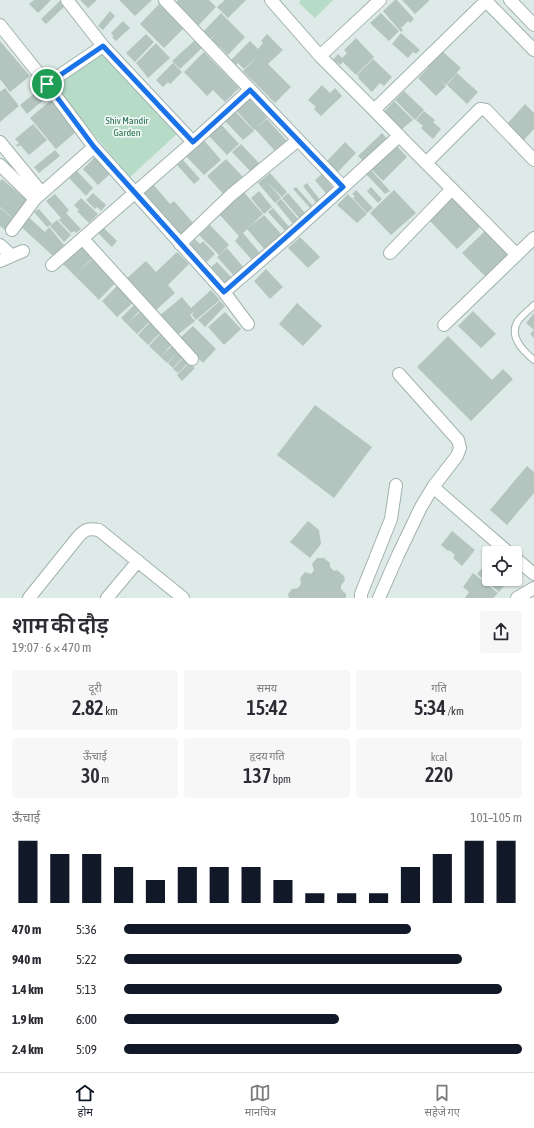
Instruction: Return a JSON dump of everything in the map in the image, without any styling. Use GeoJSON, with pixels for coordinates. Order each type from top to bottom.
{"type":"FeatureCollection","features":[{"type":"Feature","properties":{"kind":"street"},"geometry":{"type":"LineString","coordinates":[[67,0],[103,46],[193,142]]}},
{"type":"Feature","properties":{"kind":"street"},"geometry":{"type":"LineString","coordinates":[[165,0],[343,187]]}},
{"type":"Feature","properties":{"kind":"street"},"geometry":{"type":"LineString","coordinates":[[270,0],[320,56],[516,254]]}},
{"type":"Feature","properties":{"kind":"street"},"geometry":{"type":"LineString","coordinates":[[320,56],[380,0]]}},
{"type":"Feature","properties":{"kind":"street"},"geometry":{"type":"LineString","coordinates":[[510,0],[534,25]]}},
{"type":"Feature","properties":{"kind":"street"},"geometry":{"type":"LineString","coordinates":[[374,110],[486,1],[534,50]]}},
{"type":"Feature","properties":{"kind":"street"},"geometry":{"type":"LineString","coordinates":[[0,25],[47,84],[94,147],[224,292],[248,324]]}},
{"type":"Feature","properties":{"kind":"street"},"geometry":{"type":"LineString","coordinates":[[47,84],[103,46]]}},
{"type":"Feature","properties":{"kind":"street"},"geometry":{"type":"LineString","coordinates":[[52,265],[135,194],[250,90]]}},
{"type":"Feature","properties":{"kind":"street"},"geometry":{"type":"LineString","coordinates":[[426,163],[482,108],[486,110],[534,160]]}},
{"type":"Feature","properties":{"kind":"street"},"geometry":{"type":"LineString","coordinates":[[224,292],[399,136]]}},
{"type":"Feature","properties":{"kind":"street"},"geometry":{"type":"LineString","coordinates":[[180,244],[231,195],[298,140]]}},
{"type":"Feature","properties":{"kind":"street"},"geometry":{"type":"LineString","coordinates":[[0,142],[38,196]]}},
{"type":"Feature","properties":{"kind":"street"},"geometry":{"type":"LineString","coordinates":[[12,230],[38,196],[94,147]]}},
{"type":"Feature","properties":{"kind":"street"},"geometry":{"type":"LineString","coordinates":[[0,165],[38,196]]}},
{"type":"Feature","properties":{"kind":"street"},"geometry":{"type":"LineString","coordinates":[[390,253],[452,189]]}},
{"type":"Feature","properties":{"kind":"street"},"geometry":{"type":"LineString","coordinates":[[444,326],[534,238]]}},
{"type":"Feature","properties":{"kind":"street"},"geometry":{"type":"LineString","coordinates":[[83,239],[192,359]]}},
{"type":"Feature","properties":{"kind":"street"},"geometry":{"type":"LineString","coordinates":[[0,245],[17,254],[0,261]]}},
{"type":"Feature","properties":{"kind":"street"},"geometry":{"type":"LineString","coordinates":[[379,598],[398,555],[433,487],[457,456],[460,448],[458,440],[399,374]]}},
{"type":"Feature","properties":{"kind":"street"},"geometry":{"type":"LineString","coordinates":[[361,598],[361,594],[391,519],[396,486]]}},
{"type":"Feature","properties":{"kind":"street"},"geometry":{"type":"LineString","coordinates":[[433,487],[501,546]]}},
{"type":"Feature","properties":{"kind":"street"},"geometry":{"type":"LineString","coordinates":[[29,598],[78,537],[84,531],[91,528],[100,530],[183,598]]}},
{"type":"Feature","properties":{"kind":"street"},"geometry":{"type":"LineString","coordinates":[[107,598],[138,561]]}},
{"type":"Feature","properties":{"kind":"street"},"geometry":{"type":"LineString","coordinates":[[522,564],[534,574]]}},
{"type":"Feature","properties":{"kind":"street"},"geometry":{"type":"LineString","coordinates":[[517,598],[534,588]]}},
{"type":"Feature","properties":{"kind":"lane"},"geometry":{"type":"LineString","coordinates":[[534,305],[519,320],[515,328],[516,337],[519,344],[534,360]]}},
{"type":"Feature","properties":{"kind":"green space"},"geometry":{"type":"Polygon","coordinates":[[[301,0],[333,0],[315,18],[299,3],[301,0]]]}},
{"type":"Feature","properties":{"kind":"green space","name":"Shiv Mandir Garden"},"geometry":{"type":"Polygon","coordinates":[[[99,52],[178,133],[130,177],[54,88],[99,52]]]}},
{"type":"Feature","properties":{"kind":"building"},"geometry":{"type":"Polygon","coordinates":[[[34,0],[51,0],[38,13],[29,4],[34,0]]]}},
{"type":"Feature","properties":{"kind":"building"},"geometry":{"type":"Polygon","coordinates":[[[61,0],[66,5],[46,24],[41,19],[61,0]]]}},
{"type":"Feature","properties":{"kind":"building"},"geometry":{"type":"Polygon","coordinates":[[[80,0],[97,0],[88,8],[80,0]]]}},
{"type":"Feature","properties":{"kind":"building"},"geometry":{"type":"Polygon","coordinates":[[[119,0],[152,0],[135,16],[119,0]]]}},
{"type":"Feature","properties":{"kind":"building"},"geometry":{"type":"Polygon","coordinates":[[[178,0],[209,0],[216,7],[197,27],[189,20],[191,18],[175,3],[178,0]]]}},
{"type":"Feature","properties":{"kind":"building"},"geometry":{"type":"Polygon","coordinates":[[[225,0],[246,0],[228,18],[217,7],[225,0]]]}},
{"type":"Feature","properties":{"kind":"building"},"geometry":{"type":"Polygon","coordinates":[[[395,0],[397,0],[414,19],[410,23],[408,21],[401,28],[403,30],[401,32],[383,11],[395,0]]]}},
{"type":"Feature","properties":{"kind":"building"},"geometry":{"type":"Polygon","coordinates":[[[402,0],[429,0],[429,1],[415,14],[402,0]]]}},
{"type":"Feature","properties":{"kind":"building"},"geometry":{"type":"Polygon","coordinates":[[[159,4],[184,28],[164,48],[140,24],[159,4]]]}},
{"type":"Feature","properties":{"kind":"building"},"geometry":{"type":"Polygon","coordinates":[[[110,11],[115,16],[103,30],[98,26],[110,11]]]}},
{"type":"Feature","properties":{"kind":"building"},"geometry":{"type":"Polygon","coordinates":[[[221,13],[245,37],[228,55],[220,47],[217,49],[209,41],[215,35],[210,39],[203,32],[221,13]]]}},
{"type":"Feature","properties":{"kind":"building"},"geometry":{"type":"Polygon","coordinates":[[[381,13],[399,31],[389,41],[370,23],[381,13]]]}},
{"type":"Feature","properties":{"kind":"building"},"geometry":{"type":"Polygon","coordinates":[[[123,21],[130,28],[116,41],[112,37],[114,36],[111,33],[123,21]]]}},
{"type":"Feature","properties":{"kind":"building"},"geometry":{"type":"Polygon","coordinates":[[[401,33],[420,50],[416,54],[413,52],[408,58],[392,44],[401,33]]]}},
{"type":"Feature","properties":{"kind":"building"},"geometry":{"type":"Polygon","coordinates":[[[146,34],[154,42],[135,62],[126,53],[146,34]]]}},
{"type":"Feature","properties":{"kind":"building"},"geometry":{"type":"Polygon","coordinates":[[[267,34],[283,50],[268,64],[291,87],[275,103],[243,71],[259,55],[244,69],[238,63],[236,65],[231,60],[250,41],[258,49],[263,43],[261,41],[267,34]]]}},
{"type":"Feature","properties":{"kind":"building"},"geometry":{"type":"Polygon","coordinates":[[[356,38],[374,57],[356,75],[343,62],[340,65],[333,60],[338,54],[342,58],[347,53],[344,50],[356,38]]]}},
{"type":"Feature","properties":{"kind":"building"},"geometry":{"type":"Polygon","coordinates":[[[195,40],[202,48],[180,69],[172,61],[195,40]]]}},
{"type":"Feature","properties":{"kind":"building"},"geometry":{"type":"Polygon","coordinates":[[[0,41],[30,76],[10,92],[0,79],[0,41]]]}},
{"type":"Feature","properties":{"kind":"building"},"geometry":{"type":"Polygon","coordinates":[[[156,43],[170,58],[148,78],[136,63],[156,43]]]}},
{"type":"Feature","properties":{"kind":"building"},"geometry":{"type":"Polygon","coordinates":[[[441,50],[461,68],[446,85],[440,80],[446,86],[436,96],[418,78],[428,68],[424,64],[441,50]]]}},
{"type":"Feature","properties":{"kind":"building"},"geometry":{"type":"Polygon","coordinates":[[[204,52],[239,88],[225,102],[213,90],[207,96],[184,72],[204,52]]]}},
{"type":"Feature","properties":{"kind":"building"},"geometry":{"type":"Polygon","coordinates":[[[373,59],[392,77],[384,86],[380,83],[372,92],[358,78],[359,77],[357,75],[373,59]]]}},
{"type":"Feature","properties":{"kind":"building"},"geometry":{"type":"Polygon","coordinates":[[[173,63],[182,72],[170,84],[168,82],[163,87],[156,80],[173,63]]]}},
{"type":"Feature","properties":{"kind":"building"},"geometry":{"type":"Polygon","coordinates":[[[457,73],[478,92],[467,104],[447,85],[457,73]]]}},
{"type":"Feature","properties":{"kind":"building"},"geometry":{"type":"Polygon","coordinates":[[[322,85],[330,93],[335,88],[342,96],[321,116],[314,109],[316,107],[308,100],[322,85]]]}},
{"type":"Feature","properties":{"kind":"building"},"geometry":{"type":"Polygon","coordinates":[[[5,88],[19,106],[0,122],[0,92],[5,88]]]}},
{"type":"Feature","properties":{"kind":"building"},"geometry":{"type":"Polygon","coordinates":[[[40,89],[47,97],[27,114],[20,105],[40,89]]]}},
{"type":"Feature","properties":{"kind":"building"},"geometry":{"type":"Polygon","coordinates":[[[404,91],[424,110],[415,120],[395,100],[404,91]]]}},
{"type":"Feature","properties":{"kind":"building"},"geometry":{"type":"Polygon","coordinates":[[[247,96],[267,118],[254,130],[234,108],[247,96]]]}},
{"type":"Feature","properties":{"kind":"building"},"geometry":{"type":"Polygon","coordinates":[[[51,100],[77,131],[56,149],[30,118],[51,100]]]}},
{"type":"Feature","properties":{"kind":"building"},"geometry":{"type":"Polygon","coordinates":[[[394,101],[413,120],[402,129],[384,112],[394,101]]]}},
{"type":"Feature","properties":{"kind":"building"},"geometry":{"type":"Polygon","coordinates":[[[525,104],[534,113],[534,129],[524,140],[507,124],[525,104]]]}},
{"type":"Feature","properties":{"kind":"building"},"geometry":{"type":"Polygon","coordinates":[[[234,110],[254,131],[243,140],[224,120],[234,110]]]}},
{"type":"Feature","properties":{"kind":"building"},"geometry":{"type":"Polygon","coordinates":[[[424,111],[435,120],[433,122],[441,129],[433,139],[421,128],[423,126],[416,120],[424,111]]]}},
{"type":"Feature","properties":{"kind":"building"},"geometry":{"type":"Polygon","coordinates":[[[267,119],[287,141],[275,151],[255,129],[267,119]]]}},
{"type":"Feature","properties":{"kind":"building"},"geometry":{"type":"Polygon","coordinates":[[[220,123],[239,144],[227,155],[207,134],[220,123]]]}},
{"type":"Feature","properties":{"kind":"building"},"geometry":{"type":"Polygon","coordinates":[[[33,124],[47,140],[29,155],[20,145],[18,147],[16,145],[19,143],[15,139],[33,124]]]}},
{"type":"Feature","properties":{"kind":"building"},"geometry":{"type":"Polygon","coordinates":[[[382,133],[389,141],[366,164],[358,156],[382,133]]]}},
{"type":"Feature","properties":{"kind":"building"},"geometry":{"type":"Polygon","coordinates":[[[203,139],[221,160],[204,175],[185,155],[203,139]]]}},
{"type":"Feature","properties":{"kind":"building"},"geometry":{"type":"Polygon","coordinates":[[[345,142],[356,153],[338,172],[327,161],[345,142]]]}},
{"type":"Feature","properties":{"kind":"building"},"geometry":{"type":"Polygon","coordinates":[[[241,144],[260,164],[251,172],[232,152],[241,144]]]}},
{"type":"Feature","properties":{"kind":"building"},"geometry":{"type":"Polygon","coordinates":[[[395,144],[407,157],[383,181],[371,169],[395,144]]]}},
{"type":"Feature","properties":{"kind":"building"},"geometry":{"type":"Polygon","coordinates":[[[55,150],[60,156],[39,173],[34,167],[55,150]]]}},
{"type":"Feature","properties":{"kind":"building"},"geometry":{"type":"Polygon","coordinates":[[[95,157],[111,173],[98,185],[83,169],[95,157]]]}},
{"type":"Feature","properties":{"kind":"building"},"geometry":{"type":"Polygon","coordinates":[[[226,159],[245,179],[226,197],[207,176],[226,159]]]}},
{"type":"Feature","properties":{"kind":"building"},"geometry":{"type":"Polygon","coordinates":[[[183,160],[200,179],[194,184],[177,165],[183,160]]]}},
{"type":"Feature","properties":{"kind":"building"},"geometry":{"type":"Polygon","coordinates":[[[370,169],[390,191],[385,194],[366,174],[370,169]]]}},
{"type":"Feature","properties":{"kind":"building"},"geometry":{"type":"Polygon","coordinates":[[[77,171],[93,188],[86,196],[69,178],[77,171]]]}},
{"type":"Feature","properties":{"kind":"building"},"geometry":{"type":"Polygon","coordinates":[[[270,173],[287,192],[282,197],[267,182],[281,198],[275,203],[258,183],[270,173]]]}},
{"type":"Feature","properties":{"kind":"building"},"geometry":{"type":"Polygon","coordinates":[[[322,174],[335,190],[328,196],[315,180],[322,174]]]}},
{"type":"Feature","properties":{"kind":"building"},"geometry":{"type":"Polygon","coordinates":[[[2,179],[28,201],[14,219],[0,207],[0,181],[2,179]]]}},
{"type":"Feature","properties":{"kind":"building"},"geometry":{"type":"Polygon","coordinates":[[[152,183],[170,204],[174,201],[194,224],[181,235],[143,191],[152,183]]]}},
{"type":"Feature","properties":{"kind":"building"},"geometry":{"type":"Polygon","coordinates":[[[307,183],[321,201],[317,204],[303,186],[307,183]]]}},
{"type":"Feature","properties":{"kind":"building"},"geometry":{"type":"Polygon","coordinates":[[[296,187],[313,206],[311,209],[293,189],[296,187]]]}},
{"type":"Feature","properties":{"kind":"building"},"geometry":{"type":"Polygon","coordinates":[[[371,187],[382,199],[378,203],[367,191],[371,187]]]}},
{"type":"Feature","properties":{"kind":"building"},"geometry":{"type":"Polygon","coordinates":[[[356,190],[373,208],[367,213],[353,198],[355,196],[352,194],[356,190]]]}},
{"type":"Feature","properties":{"kind":"building"},"geometry":{"type":"Polygon","coordinates":[[[394,190],[416,213],[391,235],[370,213],[394,190]]]}},
{"type":"Feature","properties":{"kind":"building"},"geometry":{"type":"Polygon","coordinates":[[[243,191],[263,214],[243,233],[260,253],[252,260],[235,241],[239,236],[219,214],[243,191]]]}},
{"type":"Feature","properties":{"kind":"building"},"geometry":{"type":"Polygon","coordinates":[[[259,191],[272,207],[264,214],[251,198],[259,191]]]}},
{"type":"Feature","properties":{"kind":"building"},"geometry":{"type":"Polygon","coordinates":[[[93,193],[106,205],[101,211],[97,207],[95,209],[86,200],[93,193]]]}},
{"type":"Feature","properties":{"kind":"building"},"geometry":{"type":"Polygon","coordinates":[[[288,193],[306,214],[300,219],[282,198],[288,193]]]}},
{"type":"Feature","properties":{"kind":"building"},"geometry":{"type":"Polygon","coordinates":[[[55,194],[69,210],[66,213],[81,229],[76,233],[74,231],[71,233],[59,220],[61,218],[46,201],[55,194]]]}},
{"type":"Feature","properties":{"kind":"building"},"geometry":{"type":"Polygon","coordinates":[[[348,194],[367,214],[357,223],[337,205],[348,194]]]}},
{"type":"Feature","properties":{"kind":"building"},"geometry":{"type":"Polygon","coordinates":[[[453,197],[481,226],[457,249],[429,220],[453,197]]]}},
{"type":"Feature","properties":{"kind":"building"},"geometry":{"type":"Polygon","coordinates":[[[81,198],[98,214],[89,223],[77,211],[79,210],[74,205],[81,198]]]}},
{"type":"Feature","properties":{"kind":"building"},"geometry":{"type":"Polygon","coordinates":[[[281,199],[298,219],[293,224],[276,203],[281,199]]]}},
{"type":"Feature","properties":{"kind":"building"},"geometry":{"type":"Polygon","coordinates":[[[0,208],[15,220],[6,231],[0,226],[0,208]]]}},
{"type":"Feature","properties":{"kind":"building"},"geometry":{"type":"Polygon","coordinates":[[[273,208],[290,228],[286,232],[268,212],[273,208]]]}},
{"type":"Feature","properties":{"kind":"building"},"geometry":{"type":"Polygon","coordinates":[[[39,209],[52,224],[47,227],[34,212],[39,209]]]}},
{"type":"Feature","properties":{"kind":"building"},"geometry":{"type":"Polygon","coordinates":[[[26,215],[45,232],[49,227],[64,245],[53,256],[18,224],[26,215]]]}},
{"type":"Feature","properties":{"kind":"building"},"geometry":{"type":"Polygon","coordinates":[[[264,215],[283,236],[265,250],[247,229],[264,215]]]}},
{"type":"Feature","properties":{"kind":"building"},"geometry":{"type":"Polygon","coordinates":[[[57,220],[71,235],[64,242],[50,226],[57,220]]]}},
{"type":"Feature","properties":{"kind":"building"},"geometry":{"type":"Polygon","coordinates":[[[210,225],[229,245],[219,255],[199,235],[210,225]]]}},
{"type":"Feature","properties":{"kind":"building"},"geometry":{"type":"Polygon","coordinates":[[[103,227],[117,241],[112,247],[98,233],[103,227]]]}},
{"type":"Feature","properties":{"kind":"building"},"geometry":{"type":"Polygon","coordinates":[[[485,231],[509,256],[487,278],[462,253],[485,231]]]}},
{"type":"Feature","properties":{"kind":"building"},"geometry":{"type":"Polygon","coordinates":[[[300,237],[320,257],[308,268],[288,248],[300,237]]]}},
{"type":"Feature","properties":{"kind":"building"},"geometry":{"type":"Polygon","coordinates":[[[195,239],[200,244],[203,241],[215,254],[207,262],[190,245],[195,239]]]}},
{"type":"Feature","properties":{"kind":"building"},"geometry":{"type":"Polygon","coordinates":[[[81,243],[95,255],[75,276],[60,261],[81,243]]]}},
{"type":"Feature","properties":{"kind":"building"},"geometry":{"type":"Polygon","coordinates":[[[227,248],[245,269],[235,277],[217,257],[227,248]]]}},
{"type":"Feature","properties":{"kind":"building"},"geometry":{"type":"Polygon","coordinates":[[[177,252],[189,264],[168,285],[175,293],[155,311],[126,279],[146,261],[156,272],[177,252]]]}},
{"type":"Feature","properties":{"kind":"building"},"geometry":{"type":"Polygon","coordinates":[[[95,256],[119,279],[99,300],[75,276],[95,256]]]}},
{"type":"Feature","properties":{"kind":"building"},"geometry":{"type":"Polygon","coordinates":[[[217,262],[234,280],[228,286],[211,267],[217,262]]]}},
{"type":"Feature","properties":{"kind":"building"},"geometry":{"type":"Polygon","coordinates":[[[266,269],[283,287],[270,299],[254,281],[266,269]]]}},
{"type":"Feature","properties":{"kind":"building"},"geometry":{"type":"Polygon","coordinates":[[[119,284],[135,301],[117,317],[102,301],[119,284]]]}},
{"type":"Feature","properties":{"kind":"building"},"geometry":{"type":"Polygon","coordinates":[[[211,290],[220,300],[196,320],[192,315],[194,311],[190,315],[195,321],[176,336],[159,316],[182,297],[191,308],[211,290]]]}},
{"type":"Feature","properties":{"kind":"building"},"geometry":{"type":"Polygon","coordinates":[[[220,301],[225,306],[205,327],[198,320],[220,301]]]}},
{"type":"Feature","properties":{"kind":"building"},"geometry":{"type":"Polygon","coordinates":[[[137,302],[142,308],[127,324],[121,318],[137,302]]]}},
{"type":"Feature","properties":{"kind":"building"},"geometry":{"type":"Polygon","coordinates":[[[297,303],[322,326],[303,346],[279,324],[297,303]]]}},
{"type":"Feature","properties":{"kind":"building"},"geometry":{"type":"Polygon","coordinates":[[[143,309],[152,319],[137,334],[127,324],[143,309]]]}},
{"type":"Feature","properties":{"kind":"building"},"geometry":{"type":"Polygon","coordinates":[[[473,311],[496,334],[481,348],[458,326],[473,311]]]}},
{"type":"Feature","properties":{"kind":"building"},"geometry":{"type":"Polygon","coordinates":[[[225,312],[241,329],[224,345],[208,327],[225,312]]]}},
{"type":"Feature","properties":{"kind":"building"},"geometry":{"type":"Polygon","coordinates":[[[534,313],[534,330],[526,323],[534,313]]]}},
{"type":"Feature","properties":{"kind":"building"},"geometry":{"type":"Polygon","coordinates":[[[151,321],[162,331],[148,345],[138,335],[151,321]]]}},
{"type":"Feature","properties":{"kind":"building"},"geometry":{"type":"Polygon","coordinates":[[[193,326],[216,349],[203,363],[179,339],[193,326]]]}},
{"type":"Feature","properties":{"kind":"building"},"geometry":{"type":"Polygon","coordinates":[[[534,330],[534,338],[530,334],[534,330]]]}},
{"type":"Feature","properties":{"kind":"building"},"geometry":{"type":"Polygon","coordinates":[[[162,332],[173,343],[162,355],[173,345],[179,351],[167,363],[149,346],[162,332]]]}},
{"type":"Feature","properties":{"kind":"building"},"geometry":{"type":"Polygon","coordinates":[[[448,336],[492,380],[503,369],[513,379],[471,421],[417,367],[448,336]]]}},
{"type":"Feature","properties":{"kind":"building"},"geometry":{"type":"Polygon","coordinates":[[[179,351],[184,356],[173,368],[168,363],[179,351]]]}},
{"type":"Feature","properties":{"kind":"building"},"geometry":{"type":"Polygon","coordinates":[[[184,357],[189,362],[178,373],[173,369],[184,357]]]}},
{"type":"Feature","properties":{"kind":"building"},"geometry":{"type":"Polygon","coordinates":[[[189,363],[195,368],[182,381],[177,375],[189,363]]]}},
{"type":"Feature","properties":{"kind":"building"},"geometry":{"type":"Polygon","coordinates":[[[315,405],[372,447],[334,498],[277,455],[315,405]]]}},
{"type":"Feature","properties":{"kind":"building"},"geometry":{"type":"Polygon","coordinates":[[[527,466],[534,472],[534,493],[507,525],[490,510],[527,466]]]}},
{"type":"Feature","properties":{"kind":"building"},"geometry":{"type":"Polygon","coordinates":[[[308,521],[319,530],[321,544],[310,558],[290,542],[308,521]]]}},
{"type":"Feature","properties":{"kind":"building"},"geometry":{"type":"Polygon","coordinates":[[[452,531],[475,550],[462,566],[453,558],[455,555],[441,545],[452,531]]]}},
{"type":"Feature","properties":{"kind":"building"},"geometry":{"type":"Polygon","coordinates":[[[317,558],[324,558],[330,563],[330,567],[334,571],[337,570],[344,576],[345,580],[341,586],[341,589],[346,594],[346,598],[289,598],[288,594],[292,589],[298,588],[301,584],[300,578],[305,572],[311,574],[314,570],[312,564],[317,558]]]}},
{"type":"Feature","properties":{"kind":"building"},"geometry":{"type":"Polygon","coordinates":[[[482,568],[482,578],[477,574],[482,568]]]}},
{"type":"Feature","properties":{"kind":"building"},"geometry":{"type":"Polygon","coordinates":[[[473,573],[482,580],[482,586],[489,586],[498,593],[493,598],[465,598],[469,592],[463,587],[473,573]]]}},
{"type":"Feature","properties":{"kind":"building"},"geometry":{"type":"Polygon","coordinates":[[[492,586],[504,586],[499,592],[492,586]]]}},
{"type":"Feature","properties":{"kind":"route"},"geometry":{"type":"LineString","coordinates":[[103,46],[193,142],[250,90],[343,187],[224,292],[94,147],[47,84],[103,46]]}}]}
